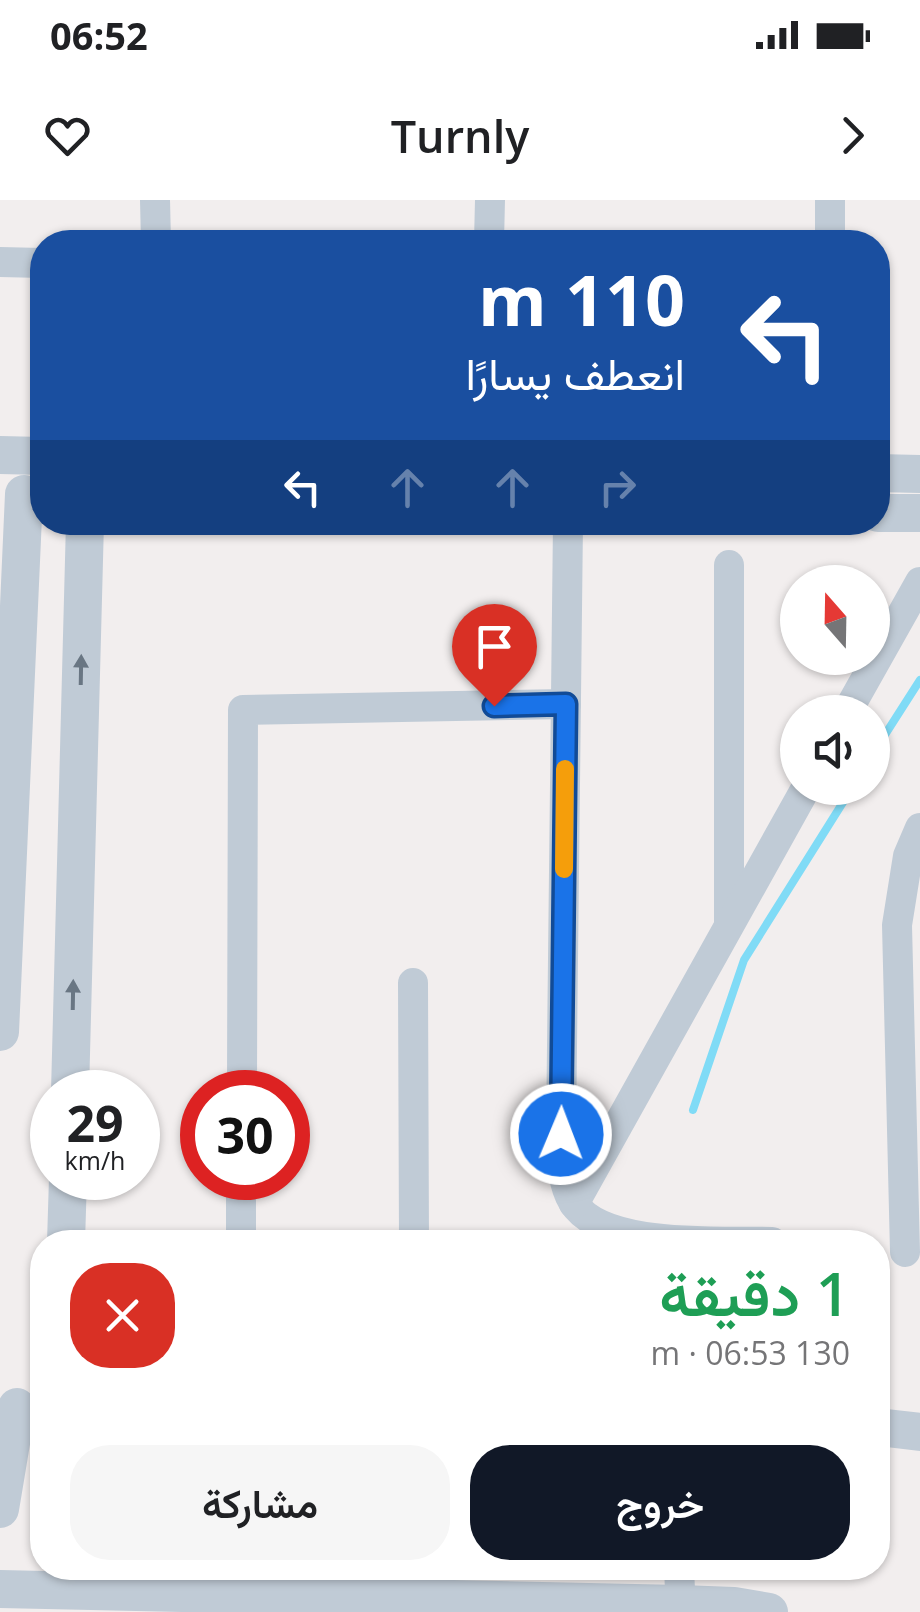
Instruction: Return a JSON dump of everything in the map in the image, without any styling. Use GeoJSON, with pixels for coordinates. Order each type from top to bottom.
{"type":"FeatureCollection","features":[{"type":"Feature","properties":{"kind":"street"},"geometry":{"type":"LineString","coordinates":[[155,200],[156,230]]}},
{"type":"Feature","properties":{"kind":"street"},"geometry":{"type":"LineString","coordinates":[[489,230],[490,200]]}},
{"type":"Feature","properties":{"kind":"street"},"geometry":{"type":"LineString","coordinates":[[830,200],[830,230]]}},
{"type":"Feature","properties":{"kind":"street"},"geometry":{"type":"LineString","coordinates":[[0,262],[30,263]]}},
{"type":"Feature","properties":{"kind":"street"},"geometry":{"type":"LineString","coordinates":[[0,456],[30,456]]}},
{"type":"Feature","properties":{"kind":"street"},"geometry":{"type":"LineString","coordinates":[[890,473],[920,474]]}},
{"type":"Feature","properties":{"kind":"street"},"geometry":{"type":"LineString","coordinates":[[0,1032],[22,494]]}},
{"type":"Feature","properties":{"kind":"street"},"geometry":{"type":"LineString","coordinates":[[890,512],[920,513]]}},
{"type":"Feature","properties":{"kind":"street"},"geometry":{"type":"LineString","coordinates":[[71,1070],[84,535]]}},
{"type":"Feature","properties":{"kind":"street"},"geometry":{"type":"LineString","coordinates":[[568,535],[561,1134],[564,1179],[574,1204],[590,1219],[615,1230]]}},
{"type":"Feature","properties":{"kind":"street"},"geometry":{"type":"LineString","coordinates":[[729,925],[730,565]]}},
{"type":"Feature","properties":{"kind":"street"},"geometry":{"type":"LineString","coordinates":[[857,695],[920,582]]}},
{"type":"Feature","properties":{"kind":"street"},"geometry":{"type":"LineString","coordinates":[[242,1070],[243,710],[566,704]]}},
{"type":"Feature","properties":{"kind":"street"},"geometry":{"type":"LineString","coordinates":[[574,1204],[796,805]]}},
{"type":"Feature","properties":{"kind":"street"},"geometry":{"type":"LineString","coordinates":[[901,1252],[897,925],[908,856],[920,828]]}},
{"type":"Feature","properties":{"kind":"street"},"geometry":{"type":"LineString","coordinates":[[412,983],[414,1230]]}},
{"type":"Feature","properties":{"kind":"street"},"geometry":{"type":"LineString","coordinates":[[66,1230],[67,1200]]}},
{"type":"Feature","properties":{"kind":"street"},"geometry":{"type":"LineString","coordinates":[[241,1200],[241,1230]]}},
{"type":"Feature","properties":{"kind":"street"},"geometry":{"type":"LineString","coordinates":[[0,1509],[20,1407]]}},
{"type":"Feature","properties":{"kind":"street"},"geometry":{"type":"LineString","coordinates":[[890,1428],[920,1432]]}},
{"type":"Feature","properties":{"kind":"street"},"geometry":{"type":"LineString","coordinates":[[170,1593],[194,1580]]}},
{"type":"Feature","properties":{"kind":"street"},"geometry":{"type":"LineString","coordinates":[[0,1589],[680,1595],[770,1612]]}},
{"type":"Feature","properties":{"kind":"waterway"},"geometry":{"type":"LineString","coordinates":[[890,727],[920,680]]}},
{"type":"Feature","properties":{"kind":"waterway"},"geometry":{"type":"LineString","coordinates":[[693,1110],[744,960],[841,805]]}},
{"type":"Feature","properties":{"kind":"slow traffic"},"geometry":{"type":"LineString","coordinates":[[564,869],[565,769]]}},
{"type":"Feature","properties":{"kind":"route"},"geometry":{"type":"LineString","coordinates":[[494,706],[566,704],[561,1134]]}}]}
